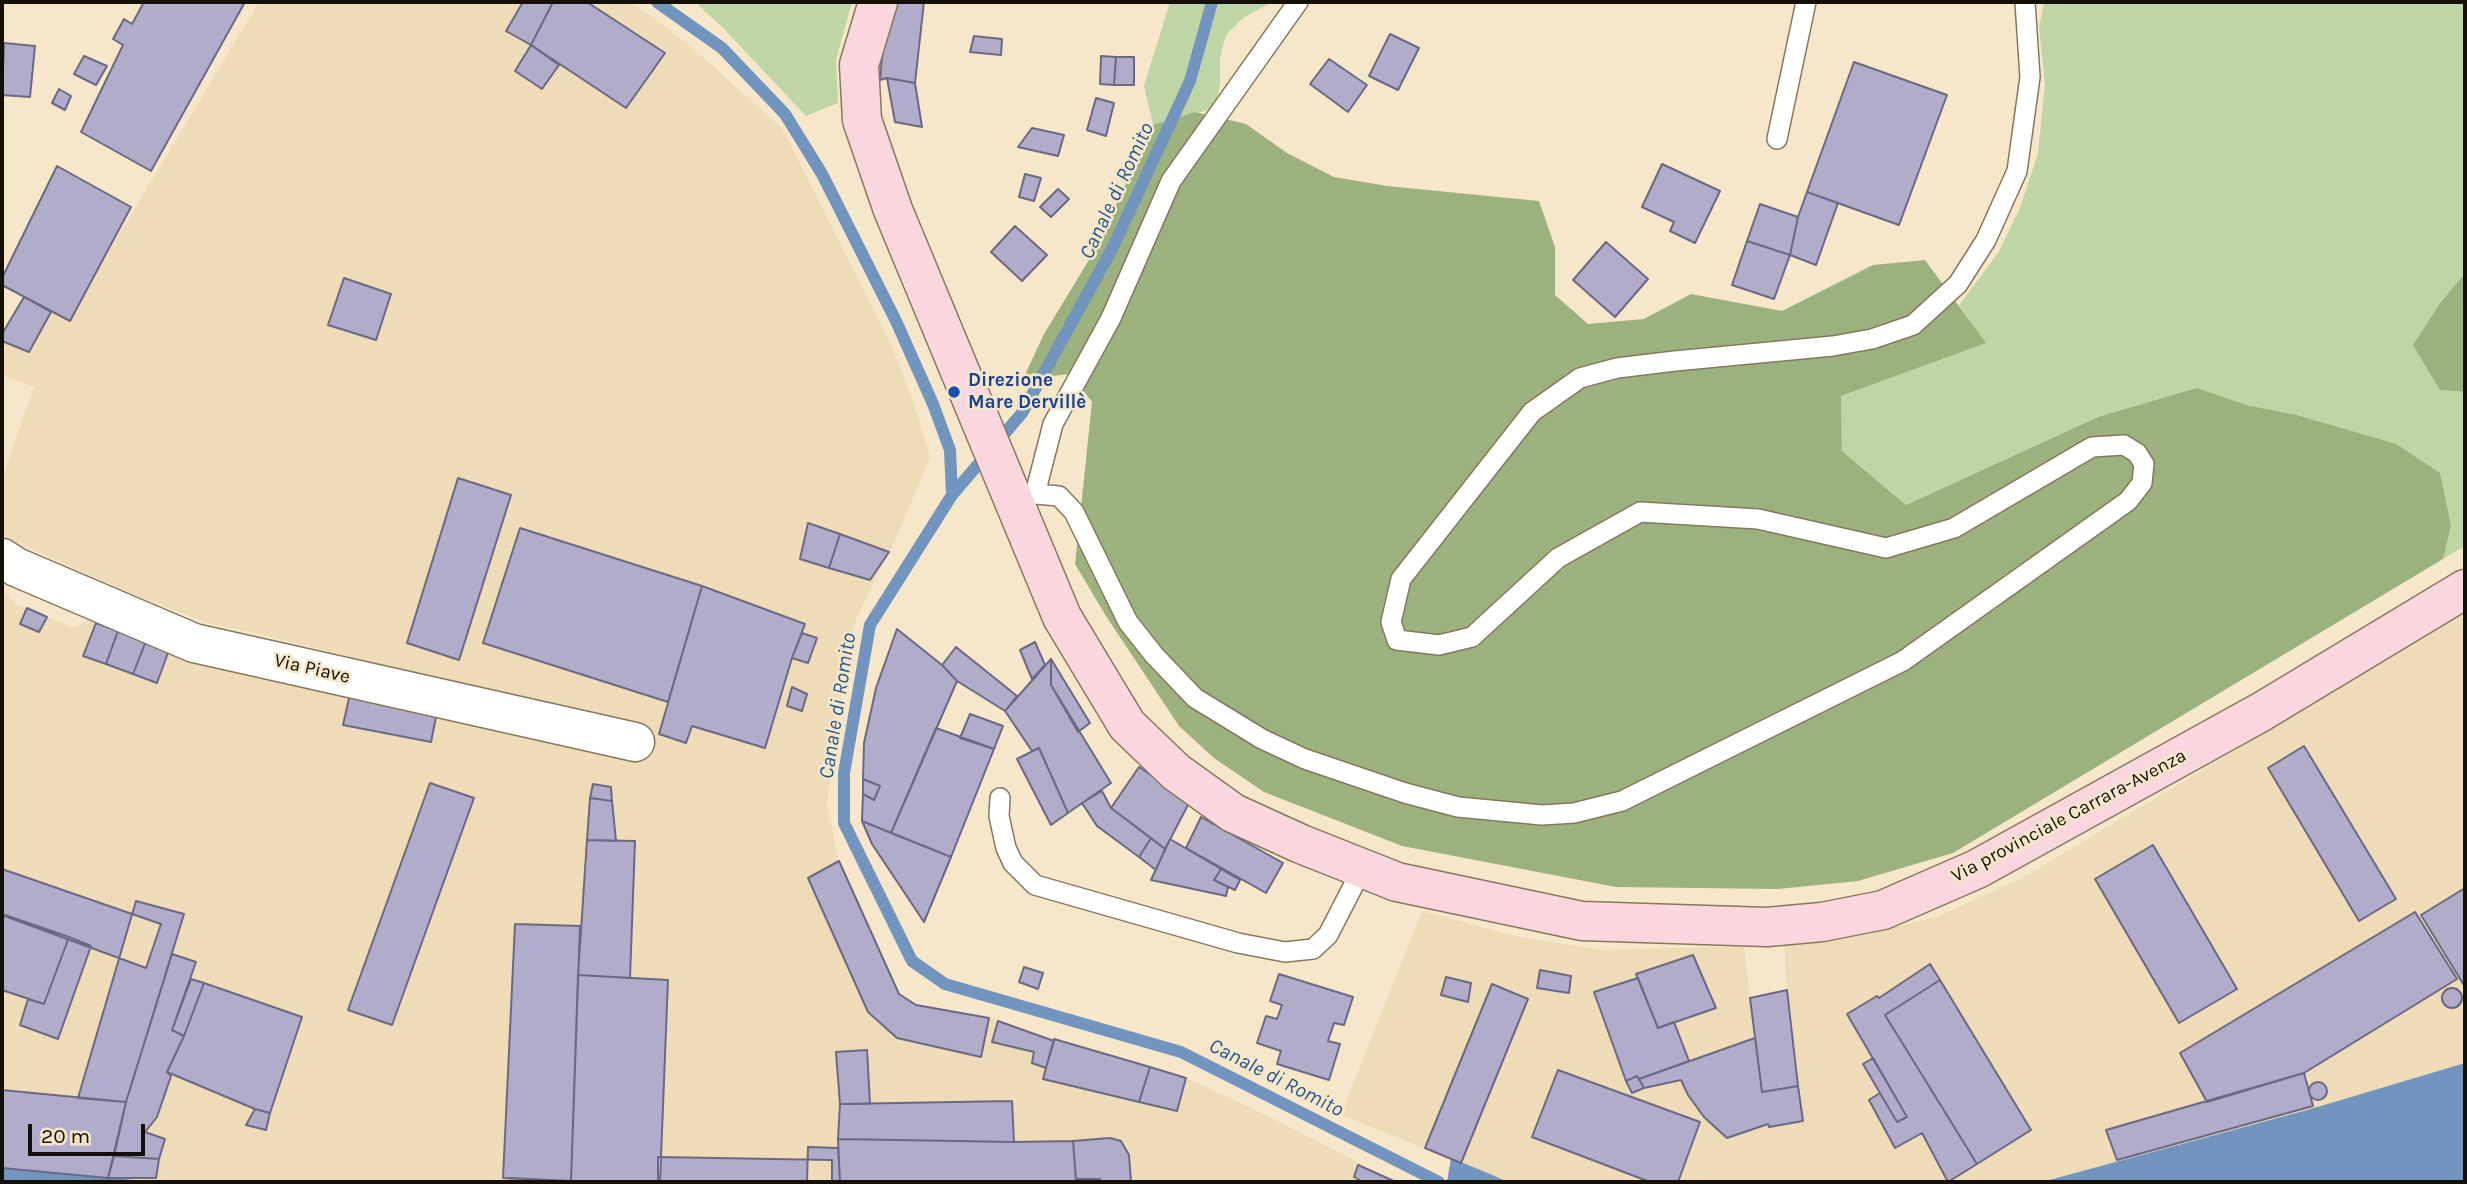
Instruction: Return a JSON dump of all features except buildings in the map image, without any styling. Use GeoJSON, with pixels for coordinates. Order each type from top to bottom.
{"type":"FeatureCollection","features":[{"type":"Feature","properties":{"kind":"main road","name":"Via provinciale Carrara-Avenza"},"geometry":{"type":"LineString","coordinates":[[878,2],[859,65],[862,120],[893,210],[974,406],[1017,491],[1062,617],[1127,725],[1176,772],[1233,813],[1397,882],[1582,921],[1767,927],[1822,922],[1883,910],[1976,869],[2261,712],[2465,589]]}},
{"type":"Feature","properties":{"kind":"street","name":"Via Piave"},"geometry":{"type":"LineString","coordinates":[[2,558],[16,567],[194,643],[635,742]]}},
{"type":"Feature","properties":{"kind":"lane"},"geometry":{"type":"LineString","coordinates":[[1298,2],[1171,181],[1111,318],[1017,491],[1059,496],[1074,512],[1128,622],[1154,655],[1195,698],[1262,739],[1330,767],[1405,793],[1458,807],[1542,815],[1574,813],[1622,801],[1903,661],[2119,508],[2142,483],[2144,464],[2137,453],[2124,445],[2092,447],[1954,528],[1886,548],[1758,519],[1640,512],[1558,558],[1472,636],[1439,645],[1397,640],[1391,622],[1401,579],[1532,412],[1580,378],[1617,368],[1675,360],[1819,347],[1872,339],[1913,325],[1958,284],[1986,240],[2017,171],[2030,77],[2025,2]]}},
{"type":"Feature","properties":{"kind":"lane"},"geometry":{"type":"LineString","coordinates":[[1777,139],[1806,2]]}},
{"type":"Feature","properties":{"kind":"lane"},"geometry":{"type":"LineString","coordinates":[[1000,798],[999,816],[1006,848],[1013,863],[1035,885],[1238,943],[1285,952],[1313,948],[1328,935],[1362,869]]}},
{"type":"Feature","properties":{"kind":"shaded area"},"geometry":{"type":"Polygon","coordinates":[[[259,2],[632,2],[688,44],[782,128],[892,346],[930,457],[897,536],[857,617],[847,652],[827,805],[839,861],[899,994],[916,1005],[989,1018],[1054,1040],[1186,1078],[1270,1117],[1396,1182],[167,1182],[2,1168],[2,589],[15,604],[74,628],[88,619],[253,678],[350,694],[581,751],[594,718],[207,623],[126,591],[2,536],[2,479],[34,387],[2,375],[2,341],[29,352],[51,312],[70,321],[259,2]]]}},
{"type":"Feature","properties":{"kind":"shaded area"},"geometry":{"type":"Polygon","coordinates":[[[2465,613],[2465,1063],[2314,1108],[2042,1182],[1508,1182],[1341,1115],[1422,911],[1519,937],[1602,950],[1744,946],[1762,1092],[1769,1127],[1802,1121],[1784,944],[1855,937],[1939,916],[2022,878],[2465,613]]]}},
{"type":"Feature","properties":{"kind":"green space"},"geometry":{"type":"Polygon","coordinates":[[[695,2],[852,2],[836,60],[838,103],[806,116],[695,2]]]}},
{"type":"Feature","properties":{"kind":"green space"},"geometry":{"type":"Polygon","coordinates":[[[1170,2],[1272,2],[1243,18],[1226,35],[1220,58],[1216,108],[1153,125],[1144,86],[1170,2]]]}},
{"type":"Feature","properties":{"kind":"green space"},"geometry":{"type":"Polygon","coordinates":[[[2044,2],[2465,2],[2465,273],[2441,302],[2440,390],[2465,392],[2465,546],[2443,559],[2451,526],[2396,445],[2297,415],[2246,405],[2098,417],[1906,505],[1842,451],[1841,396],[1985,343],[1959,305],[1998,253],[2020,208],[2038,153],[2045,84],[2039,27],[2044,2]]]}},
{"type":"Feature","properties":{"kind":"green space"},"geometry":{"type":"Polygon","coordinates":[[[1195,112],[1246,124],[1287,153],[1334,177],[1387,186],[1539,201],[1555,247],[1555,295],[1588,324],[1644,319],[1691,294],[1782,311],[1873,265],[1925,260],[1986,343],[1841,396],[1842,451],[1906,505],[2098,417],[2197,388],[2246,405],[2297,415],[2396,444],[2440,473],[2451,526],[2443,559],[1953,853],[1858,881],[1778,889],[1616,887],[1402,846],[1264,792],[1214,758],[1179,726],[1075,564],[1092,402],[1071,374],[1023,379],[1044,334],[1095,250],[1153,125],[1195,112]]]}},
{"type":"Feature","properties":{"kind":"green space"},"geometry":{"type":"Polygon","coordinates":[[[2465,273],[2465,392],[2440,390],[2413,345],[2441,302],[2465,273]]]}},
{"type":"Feature","properties":{"kind":"water"},"geometry":{"type":"Polygon","coordinates":[[[2465,1063],[2465,1182],[2042,1182],[2314,1108],[2465,1063]]]}},
{"type":"Feature","properties":{"kind":"water"},"geometry":{"type":"Polygon","coordinates":[[[1451,1158],[1490,1174],[1508,1182],[1447,1182],[1451,1158]]]}},
{"type":"Feature","properties":{"kind":"water"},"geometry":{"type":"Polygon","coordinates":[[[2,1168],[108,1178],[167,1182],[2,1182],[2,1168]]]}},
{"type":"Feature","properties":{"kind":"waterway"},"geometry":{"type":"LineString","coordinates":[[657,2],[722,48],[785,114],[822,174],[896,321],[933,404],[950,450],[952,495]]}},
{"type":"Feature","properties":{"kind":"waterway","name":"Canale di Romito"},"geometry":{"type":"LineString","coordinates":[[1212,2],[1190,81],[1112,249],[1022,413],[952,495],[870,625],[844,773],[844,823],[912,961],[945,984],[1181,1052],[1439,1182]]}},
{"type":"Feature","properties":{"kind":"place","name":"Direzione Mare Dervillè"},"geometry":{"type":"Point","coordinates":[954,392]}}]}
